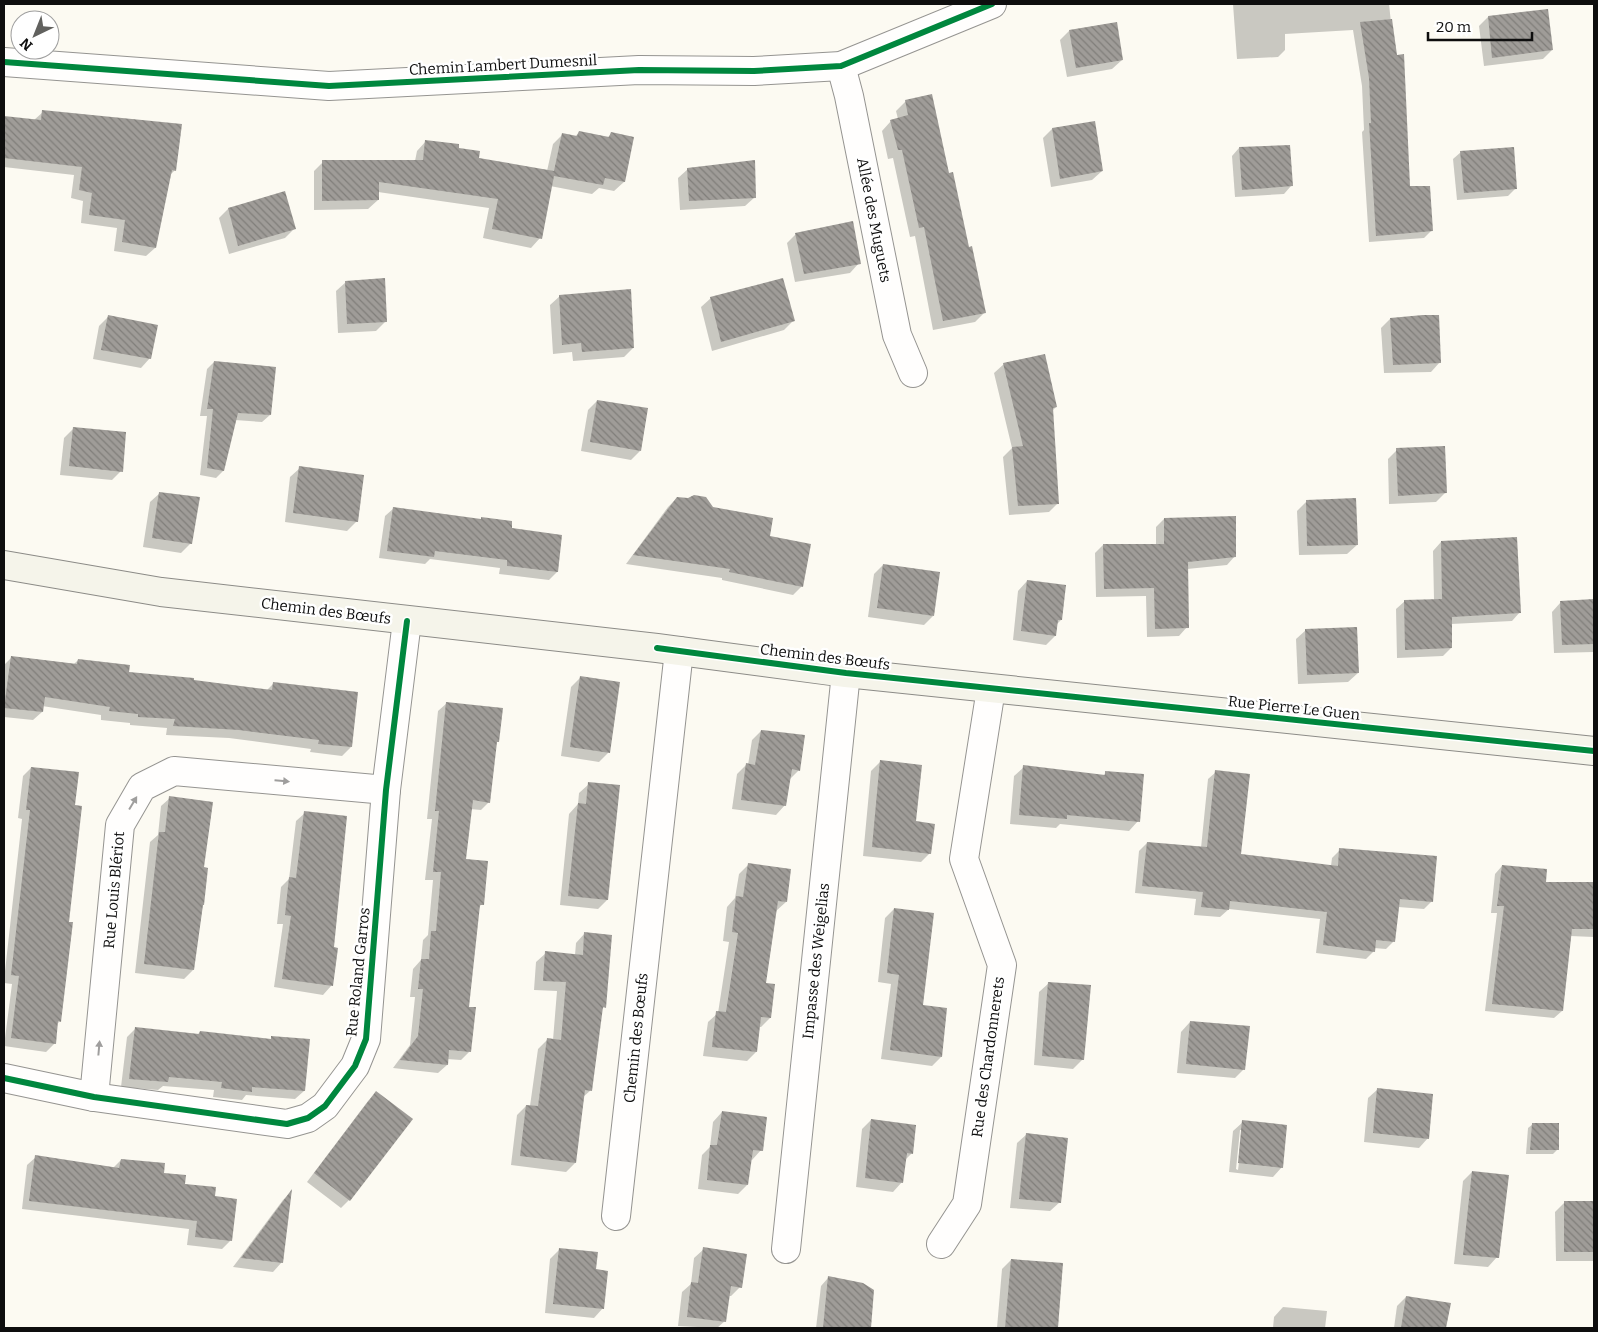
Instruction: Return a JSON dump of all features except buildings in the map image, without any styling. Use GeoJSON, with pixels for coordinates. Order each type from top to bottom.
{"type":"FeatureCollection","features":[{"type":"Feature","properties":{"kind":"street","name":"Chemin Lambert Dumesnil"},"geometry":{"type":"LineString","coordinates":[[4,62],[329,86],[639,70],[754,71],[841,66],[992,4]]}},
{"type":"Feature","properties":{"kind":"street","name":"Allée des Muguets"},"geometry":{"type":"LineString","coordinates":[[841,66],[849,96],[897,335],[913,373]]}},
{"type":"Feature","properties":{"kind":"street","name":"Chemin des Bœufs"},"geometry":{"type":"LineString","coordinates":[[4,565],[161,592],[679,651],[846,673],[991,689]]}},
{"type":"Feature","properties":{"kind":"street","name":"Rue Roland Garros"},"geometry":{"type":"LineString","coordinates":[[4,1078],[94,1097],[287,1124],[308,1118],[325,1106],[355,1066],[366,1039],[386,790],[407,621]]}},
{"type":"Feature","properties":{"kind":"street","name":"Chemin des Bœufs"},"geometry":{"type":"LineString","coordinates":[[616,1216],[679,651]]}},
{"type":"Feature","properties":{"kind":"street","name":"Impasse des Weigelias"},"geometry":{"type":"LineString","coordinates":[[786,1249],[846,673]]}},
{"type":"Feature","properties":{"kind":"street","name":"Rue Pierre Le Guen"},"geometry":{"type":"LineString","coordinates":[[991,689],[1594,751]]}},
{"type":"Feature","properties":{"kind":"street","name":"Rue des Chardonnerets"},"geometry":{"type":"LineString","coordinates":[[940,1244],[967,1204],[1002,965],[964,859],[991,689]]}},
{"type":"Feature","properties":{"kind":"street","name":"Rue Louis Blériot"},"geometry":{"type":"LineString","coordinates":[[94,1097],[120,825],[142,787],[174,771],[386,790]]}},
{"type":"Feature","properties":{"kind":"cycle path"},"geometry":{"type":"LineString","coordinates":[[4,62],[329,86],[639,70],[754,71],[841,66],[992,4]]}},
{"type":"Feature","properties":{"kind":"cycle path"},"geometry":{"type":"LineString","coordinates":[[4,1078],[94,1097],[287,1124],[308,1118],[325,1106],[355,1066],[366,1039],[386,790],[407,621]]}},
{"type":"Feature","properties":{"kind":"cycle path"},"geometry":{"type":"LineString","coordinates":[[657,648],[846,673],[1594,751]]}}]}
